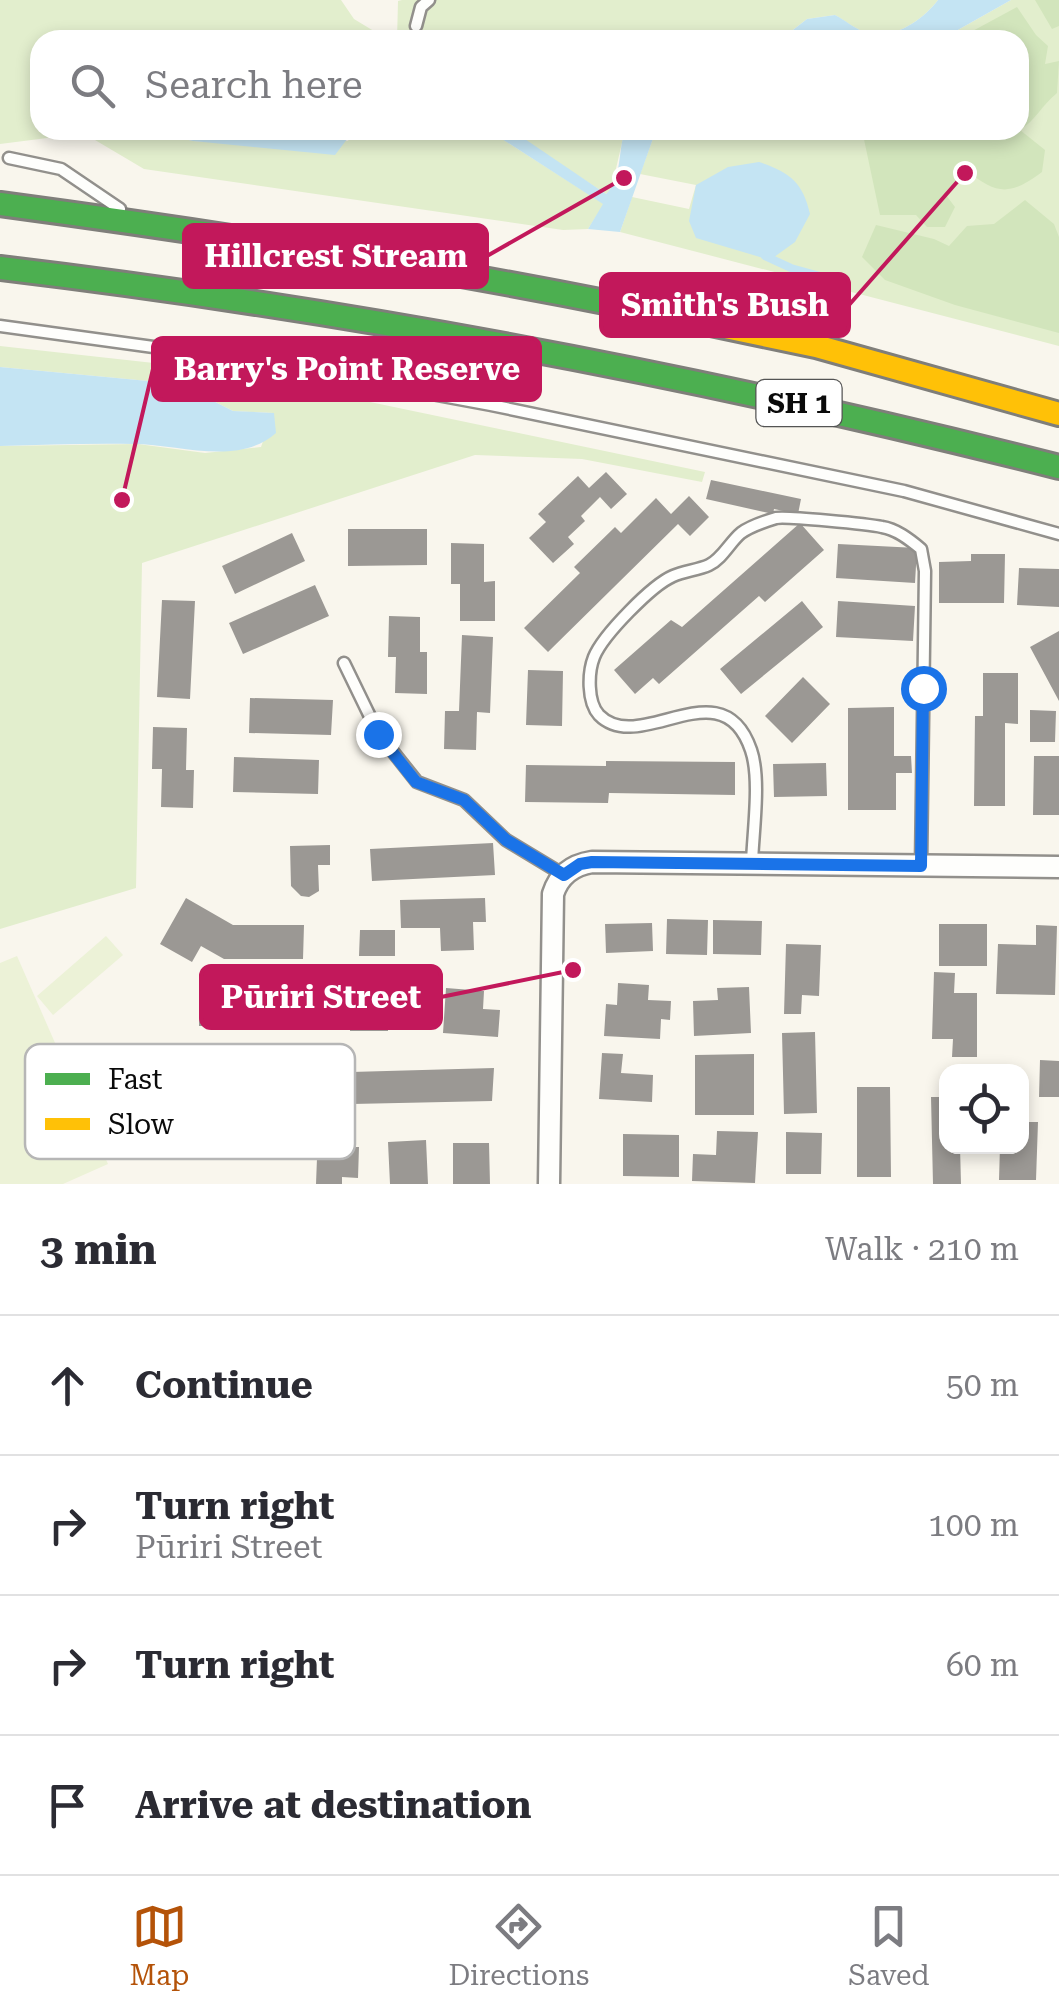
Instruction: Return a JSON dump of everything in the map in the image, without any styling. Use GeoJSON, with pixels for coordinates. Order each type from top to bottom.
{"type":"FeatureCollection","features":[{"type":"Feature","properties":{"kind":"highway","name":"SH 1"},"geometry":{"type":"LineString","coordinates":[[0,204],[550,288],[816,346],[1053,411]]}},
{"type":"Feature","properties":{"kind":"highway","name":"SH 1"},"geometry":{"type":"LineString","coordinates":[[0,268],[109,280],[450,334],[824,408],[1059,467]]}},
{"type":"Feature","properties":{"kind":"street"},"geometry":{"type":"LineString","coordinates":[[548,1184],[552,900],[554,888],[564,875],[580,864],[1059,867]]}},
{"type":"Feature","properties":{"kind":"lane"},"geometry":{"type":"LineString","coordinates":[[416,26],[421,7],[429,0]]}},
{"type":"Feature","properties":{"kind":"lane"},"geometry":{"type":"LineString","coordinates":[[9,158],[61,169],[140,223]]}},
{"type":"Feature","properties":{"kind":"lane"},"geometry":{"type":"LineString","coordinates":[[0,326],[248,360],[491,404],[904,491],[1059,534]]}},
{"type":"Feature","properties":{"kind":"lane"},"geometry":{"type":"LineString","coordinates":[[752,863],[754,776],[751,750],[740,730],[716,712],[698,711],[640,726],[614,724],[595,710],[590,690],[594,656],[649,593],[672,576],[712,564],[743,531],[778,518],[884,527],[921,548],[925,571],[921,866]]}},
{"type":"Feature","properties":{"kind":"lane"},"geometry":{"type":"LineString","coordinates":[[344,663],[378,734],[416,782],[464,800],[506,840],[564,875]]}},
{"type":"Feature","properties":{"kind":"green space"},"geometry":{"type":"Polygon","coordinates":[[[0,0],[341,0],[354,19],[372,30],[30,30],[32,140],[0,144],[0,0]]]}},
{"type":"Feature","properties":{"kind":"green space"},"geometry":{"type":"Polygon","coordinates":[[[938,0],[915,22],[900,30],[861,30],[835,15],[807,19],[793,30],[397,30],[398,1],[938,0]]]}},
{"type":"Feature","properties":{"kind":"green space"},"geometry":{"type":"Polygon","coordinates":[[[1011,0],[1059,0],[1059,346],[620,232],[632,197],[689,209],[696,185],[640,174],[652,140],[1029,140],[1029,30],[958,30],[1011,0]]]}},
{"type":"Feature","properties":{"kind":"green space"},"geometry":{"type":"Polygon","coordinates":[[[1035,0],[1059,0],[1059,26],[1052,29],[1035,0]]]}},
{"type":"Feature","properties":{"kind":"green space"},"geometry":{"type":"Polygon","coordinates":[[[1017,7],[1048,46],[1045,64],[1059,61],[1057,93],[1029,123],[1029,30],[974,30],[1017,7]]]}},
{"type":"Feature","properties":{"kind":"green space"},"geometry":{"type":"Polygon","coordinates":[[[1029,137],[1045,150],[1042,172],[1012,189],[995,188],[966,170],[946,195],[955,207],[945,227],[927,227],[916,215],[880,215],[864,140],[1029,137]]]}},
{"type":"Feature","properties":{"kind":"green space"},"geometry":{"type":"Polygon","coordinates":[[[95,140],[227,143],[504,140],[604,204],[588,229],[563,230],[144,169],[95,140]]]}},
{"type":"Feature","properties":{"kind":"green space"},"geometry":{"type":"Polygon","coordinates":[[[523,140],[623,140],[611,190],[606,194],[523,140]]]}},
{"type":"Feature","properties":{"kind":"green space"},"geometry":{"type":"Polygon","coordinates":[[[1025,200],[1054,224],[1059,237],[1059,333],[955,305],[885,280],[862,257],[876,225],[949,246],[967,226],[994,224],[1025,200]]]}},
{"type":"Feature","properties":{"kind":"green space"},"geometry":{"type":"Polygon","coordinates":[[[0,346],[217,370],[705,472],[702,482],[582,459],[475,455],[142,563],[136,888],[0,929],[0,446],[138,444],[205,453],[261,447],[273,413],[233,411],[180,384],[0,367],[0,346]]]}},
{"type":"Feature","properties":{"kind":"green space"},"geometry":{"type":"Polygon","coordinates":[[[106,936],[123,955],[53,1015],[37,996],[106,936]]]}},
{"type":"Feature","properties":{"kind":"green space"},"geometry":{"type":"Polygon","coordinates":[[[17,956],[56,1044],[25,1044],[25,1159],[106,1159],[108,1164],[63,1184],[0,1184],[0,963],[17,956]]]}},
{"type":"Feature","properties":{"kind":"water"},"geometry":{"type":"Polygon","coordinates":[[[938,0],[1011,0],[958,30],[900,30],[938,0]]]}},
{"type":"Feature","properties":{"kind":"water"},"geometry":{"type":"Polygon","coordinates":[[[835,15],[861,30],[793,30],[807,19],[835,15]]]}},
{"type":"Feature","properties":{"kind":"water"},"geometry":{"type":"Polygon","coordinates":[[[189,140],[346,140],[335,155],[189,140]]]}},
{"type":"Feature","properties":{"kind":"water"},"geometry":{"type":"Polygon","coordinates":[[[504,140],[526,140],[606,194],[617,173],[623,140],[652,140],[620,232],[588,229],[603,204],[504,140]]]}},
{"type":"Feature","properties":{"kind":"water"},"geometry":{"type":"Polygon","coordinates":[[[759,162],[786,174],[803,194],[810,214],[795,242],[770,260],[696,238],[689,221],[696,185],[728,167],[759,162]]]}},
{"type":"Feature","properties":{"kind":"water"},"geometry":{"type":"Polygon","coordinates":[[[0,367],[180,384],[233,411],[274,413],[276,433],[261,443],[226,451],[133,444],[0,446],[0,367]]]}},
{"type":"Feature","properties":{"kind":"building"},"geometry":{"type":"Polygon","coordinates":[[[606,472],[627,494],[611,509],[600,497],[581,516],[585,521],[568,537],[574,544],[553,563],[529,538],[546,522],[538,514],[578,476],[589,488],[606,472]]]}},
{"type":"Feature","properties":{"kind":"building"},"geometry":{"type":"Polygon","coordinates":[[[711,480],[801,499],[798,514],[774,509],[773,514],[706,499],[711,480]]]}},
{"type":"Feature","properties":{"kind":"building"},"geometry":{"type":"Polygon","coordinates":[[[689,496],[709,517],[690,536],[678,524],[548,652],[524,628],[580,573],[574,567],[615,527],[621,533],[656,498],[671,514],[689,496]]]}},
{"type":"Feature","properties":{"kind":"building"},"geometry":{"type":"Polygon","coordinates":[[[800,523],[824,550],[765,602],[759,596],[659,684],[653,678],[635,694],[614,670],[671,620],[682,627],[800,523]]]}},
{"type":"Feature","properties":{"kind":"building"},"geometry":{"type":"Polygon","coordinates":[[[348,529],[427,529],[427,565],[348,566],[348,529]]]}},
{"type":"Feature","properties":{"kind":"building"},"geometry":{"type":"Polygon","coordinates":[[[292,533],[305,561],[235,594],[222,566],[292,533]]]}},
{"type":"Feature","properties":{"kind":"building"},"geometry":{"type":"Polygon","coordinates":[[[451,543],[484,544],[484,582],[495,581],[495,621],[460,621],[460,584],[451,584],[451,543]]]}},
{"type":"Feature","properties":{"kind":"building"},"geometry":{"type":"Polygon","coordinates":[[[838,544],[917,548],[915,583],[836,578],[838,544]]]}},
{"type":"Feature","properties":{"kind":"building"},"geometry":{"type":"Polygon","coordinates":[[[971,554],[1005,554],[1004,603],[939,603],[939,562],[971,561],[971,554]]]}},
{"type":"Feature","properties":{"kind":"building"},"geometry":{"type":"Polygon","coordinates":[[[1019,568],[1059,569],[1059,607],[1017,605],[1019,568]]]}},
{"type":"Feature","properties":{"kind":"building"},"geometry":{"type":"Polygon","coordinates":[[[315,585],[329,616],[243,654],[229,623],[315,585]]]}},
{"type":"Feature","properties":{"kind":"building"},"geometry":{"type":"Polygon","coordinates":[[[162,600],[195,601],[190,699],[157,697],[162,600]]]}},
{"type":"Feature","properties":{"kind":"building"},"geometry":{"type":"Polygon","coordinates":[[[802,601],[823,627],[741,694],[720,669],[802,601]]]}},
{"type":"Feature","properties":{"kind":"building"},"geometry":{"type":"Polygon","coordinates":[[[838,601],[915,606],[913,641],[836,637],[838,601]]]}},
{"type":"Feature","properties":{"kind":"building"},"geometry":{"type":"Polygon","coordinates":[[[389,616],[420,617],[420,652],[427,652],[427,694],[395,693],[396,657],[388,657],[389,616]]]}},
{"type":"Feature","properties":{"kind":"building"},"geometry":{"type":"Polygon","coordinates":[[[1059,631],[1059,701],[1030,647],[1059,631]]]}},
{"type":"Feature","properties":{"kind":"building"},"geometry":{"type":"Polygon","coordinates":[[[462,635],[493,637],[490,713],[477,712],[476,750],[444,749],[445,711],[459,711],[462,635]]]}},
{"type":"Feature","properties":{"kind":"building"},"geometry":{"type":"Polygon","coordinates":[[[528,670],[563,671],[562,726],[526,725],[528,670]]]}},
{"type":"Feature","properties":{"kind":"building"},"geometry":{"type":"Polygon","coordinates":[[[983,673],[1018,673],[1018,724],[1005,723],[1005,806],[974,806],[975,716],[983,716],[983,673]]]}},
{"type":"Feature","properties":{"kind":"building"},"geometry":{"type":"Polygon","coordinates":[[[803,677],[830,704],[792,743],[765,716],[803,677]]]}},
{"type":"Feature","properties":{"kind":"building"},"geometry":{"type":"Polygon","coordinates":[[[250,698],[333,700],[331,735],[249,733],[250,698]]]}},
{"type":"Feature","properties":{"kind":"building"},"geometry":{"type":"Polygon","coordinates":[[[894,707],[894,756],[911,756],[912,773],[896,773],[896,810],[848,810],[848,708],[894,707]]]}},
{"type":"Feature","properties":{"kind":"building"},"geometry":{"type":"Polygon","coordinates":[[[1030,710],[1056,711],[1055,742],[1030,742],[1030,710]]]}},
{"type":"Feature","properties":{"kind":"building"},"geometry":{"type":"Polygon","coordinates":[[[153,727],[187,728],[186,770],[194,770],[193,808],[161,807],[162,769],[152,769],[153,727]]]}},
{"type":"Feature","properties":{"kind":"building"},"geometry":{"type":"Polygon","coordinates":[[[1034,756],[1059,756],[1059,815],[1033,815],[1034,756]]]}},
{"type":"Feature","properties":{"kind":"building"},"geometry":{"type":"Polygon","coordinates":[[[234,757],[319,760],[318,794],[233,792],[234,757]]]}},
{"type":"Feature","properties":{"kind":"building"},"geometry":{"type":"Polygon","coordinates":[[[606,761],[735,762],[735,795],[609,793],[608,803],[525,802],[526,765],[606,766],[606,761]]]}},
{"type":"Feature","properties":{"kind":"building"},"geometry":{"type":"Polygon","coordinates":[[[826,763],[827,796],[774,797],[773,764],[826,763]]]}},
{"type":"Feature","properties":{"kind":"building"},"geometry":{"type":"Polygon","coordinates":[[[493,843],[495,875],[372,881],[370,849],[493,843]]]}},
{"type":"Feature","properties":{"kind":"building"},"geometry":{"type":"Polygon","coordinates":[[[330,845],[330,865],[318,865],[319,891],[309,897],[301,896],[291,886],[290,846],[330,845]]]}},
{"type":"Feature","properties":{"kind":"building"},"geometry":{"type":"Polygon","coordinates":[[[186,898],[233,925],[304,925],[303,959],[224,959],[201,946],[192,962],[160,944],[186,898]]]}},
{"type":"Feature","properties":{"kind":"building"},"geometry":{"type":"Polygon","coordinates":[[[485,898],[486,922],[473,922],[474,950],[441,951],[440,928],[401,928],[400,900],[485,898]]]}},
{"type":"Feature","properties":{"kind":"building"},"geometry":{"type":"Polygon","coordinates":[[[667,919],[708,920],[707,955],[666,954],[667,919]]]}},
{"type":"Feature","properties":{"kind":"building"},"geometry":{"type":"Polygon","coordinates":[[[713,920],[762,921],[761,955],[713,954],[713,920]]]}},
{"type":"Feature","properties":{"kind":"building"},"geometry":{"type":"Polygon","coordinates":[[[652,923],[653,951],[606,953],[605,924],[652,923]]]}},
{"type":"Feature","properties":{"kind":"building"},"geometry":{"type":"Polygon","coordinates":[[[939,924],[987,924],[987,966],[939,966],[939,924]]]}},
{"type":"Feature","properties":{"kind":"building"},"geometry":{"type":"Polygon","coordinates":[[[1036,925],[1057,926],[1055,995],[996,994],[998,944],[1036,945],[1036,925]]]}},
{"type":"Feature","properties":{"kind":"building"},"geometry":{"type":"Polygon","coordinates":[[[360,930],[395,930],[395,956],[359,956],[360,930]]]}},
{"type":"Feature","properties":{"kind":"building"},"geometry":{"type":"Polygon","coordinates":[[[786,944],[821,945],[819,996],[802,995],[801,1014],[784,1014],[786,944]]]}},
{"type":"Feature","properties":{"kind":"building"},"geometry":{"type":"Polygon","coordinates":[[[934,972],[955,973],[954,993],[977,993],[977,1057],[952,1057],[953,1039],[932,1039],[934,972]]]}},
{"type":"Feature","properties":{"kind":"building"},"geometry":{"type":"Polygon","coordinates":[[[618,983],[649,985],[648,1000],[671,1001],[670,1020],[661,1019],[660,1039],[604,1036],[606,1004],[617,1005],[618,983]]]}},
{"type":"Feature","properties":{"kind":"building"},"geometry":{"type":"Polygon","coordinates":[[[387,984],[388,1031],[350,1031],[349,985],[387,984]]]}},
{"type":"Feature","properties":{"kind":"building"},"geometry":{"type":"Polygon","coordinates":[[[749,987],[751,1033],[694,1036],[693,1001],[718,1000],[717,988],[749,987]]]}},
{"type":"Feature","properties":{"kind":"building"},"geometry":{"type":"Polygon","coordinates":[[[446,988],[484,991],[483,1009],[500,1010],[498,1037],[443,1033],[446,988]]]}},
{"type":"Feature","properties":{"kind":"building"},"geometry":{"type":"Polygon","coordinates":[[[199,992],[304,993],[304,1027],[199,1026],[199,992]]]}},
{"type":"Feature","properties":{"kind":"building"},"geometry":{"type":"Polygon","coordinates":[[[815,1032],[817,1113],[784,1114],[782,1033],[815,1032]]]}},
{"type":"Feature","properties":{"kind":"building"},"geometry":{"type":"Polygon","coordinates":[[[602,1053],[623,1054],[621,1073],[653,1075],[652,1102],[599,1099],[602,1053]]]}},
{"type":"Feature","properties":{"kind":"building"},"geometry":{"type":"Polygon","coordinates":[[[754,1054],[754,1115],[695,1115],[695,1055],[754,1054]]]}},
{"type":"Feature","properties":{"kind":"building"},"geometry":{"type":"Polygon","coordinates":[[[1040,1060],[1059,1061],[1059,1097],[1039,1097],[1040,1060]]]}},
{"type":"Feature","properties":{"kind":"building"},"geometry":{"type":"Polygon","coordinates":[[[494,1068],[492,1101],[355,1104],[355,1072],[494,1068]]]}},
{"type":"Feature","properties":{"kind":"building"},"geometry":{"type":"Polygon","coordinates":[[[857,1087],[890,1087],[891,1177],[857,1177],[857,1087]]]}},
{"type":"Feature","properties":{"kind":"building"},"geometry":{"type":"Polygon","coordinates":[[[931,1097],[939,1097],[939,1154],[960,1154],[961,1184],[933,1184],[931,1097]]]}},
{"type":"Feature","properties":{"kind":"building"},"geometry":{"type":"Polygon","coordinates":[[[1029,1122],[1038,1122],[1036,1180],[999,1180],[1000,1154],[1029,1154],[1029,1122]]]}},
{"type":"Feature","properties":{"kind":"building"},"geometry":{"type":"Polygon","coordinates":[[[717,1131],[758,1132],[755,1183],[692,1181],[693,1154],[716,1155],[717,1131]]]}},
{"type":"Feature","properties":{"kind":"building"},"geometry":{"type":"Polygon","coordinates":[[[786,1132],[822,1133],[821,1174],[786,1174],[786,1132]]]}},
{"type":"Feature","properties":{"kind":"building"},"geometry":{"type":"Polygon","coordinates":[[[623,1134],[679,1135],[679,1177],[623,1176],[623,1134]]]}},
{"type":"Feature","properties":{"kind":"building"},"geometry":{"type":"Polygon","coordinates":[[[426,1140],[428,1184],[390,1184],[388,1142],[426,1140]]]}},
{"type":"Feature","properties":{"kind":"building"},"geometry":{"type":"Polygon","coordinates":[[[453,1143],[489,1143],[490,1184],[453,1184],[453,1143]]]}},
{"type":"Feature","properties":{"kind":"building"},"geometry":{"type":"Polygon","coordinates":[[[355,1147],[359,1147],[358,1178],[342,1177],[342,1184],[316,1184],[317,1159],[355,1159],[355,1147]]]}},
{"type":"Feature","properties":{"kind":"waterway"},"geometry":{"type":"LineString","coordinates":[[765,256],[831,279]]}},
{"type":"Feature","properties":{"kind":"traffic: fast"},"geometry":{"type":"LineString","coordinates":[[0,204],[357,257],[711,324]]}},
{"type":"Feature","properties":{"kind":"traffic: fast"},"geometry":{"type":"LineString","coordinates":[[0,268],[267,305],[533,350],[797,404],[1059,467]]}},
{"type":"Feature","properties":{"kind":"traffic: slow"},"geometry":{"type":"LineString","coordinates":[[711,324],[816,346],[1059,414]]}},
{"type":"Feature","properties":{"kind":"place","name":"Smith's Bush"},"geometry":{"type":"Point","coordinates":[965,173]}},
{"type":"Feature","properties":{"kind":"place","name":"Hillcrest Stream"},"geometry":{"type":"Point","coordinates":[624,178]}},
{"type":"Feature","properties":{"kind":"place","name":"Barry's Point Reserve"},"geometry":{"type":"Point","coordinates":[122,500]}},
{"type":"Feature","properties":{"kind":"place","name":"Pūriri Street"},"geometry":{"type":"Point","coordinates":[573,970]}},
{"type":"Feature","properties":{"kind":"route"},"geometry":{"type":"LineString","coordinates":[[378,734],[416,782],[464,800],[506,840],[564,875],[580,864],[592,862],[921,866],[923,688]]}}]}
